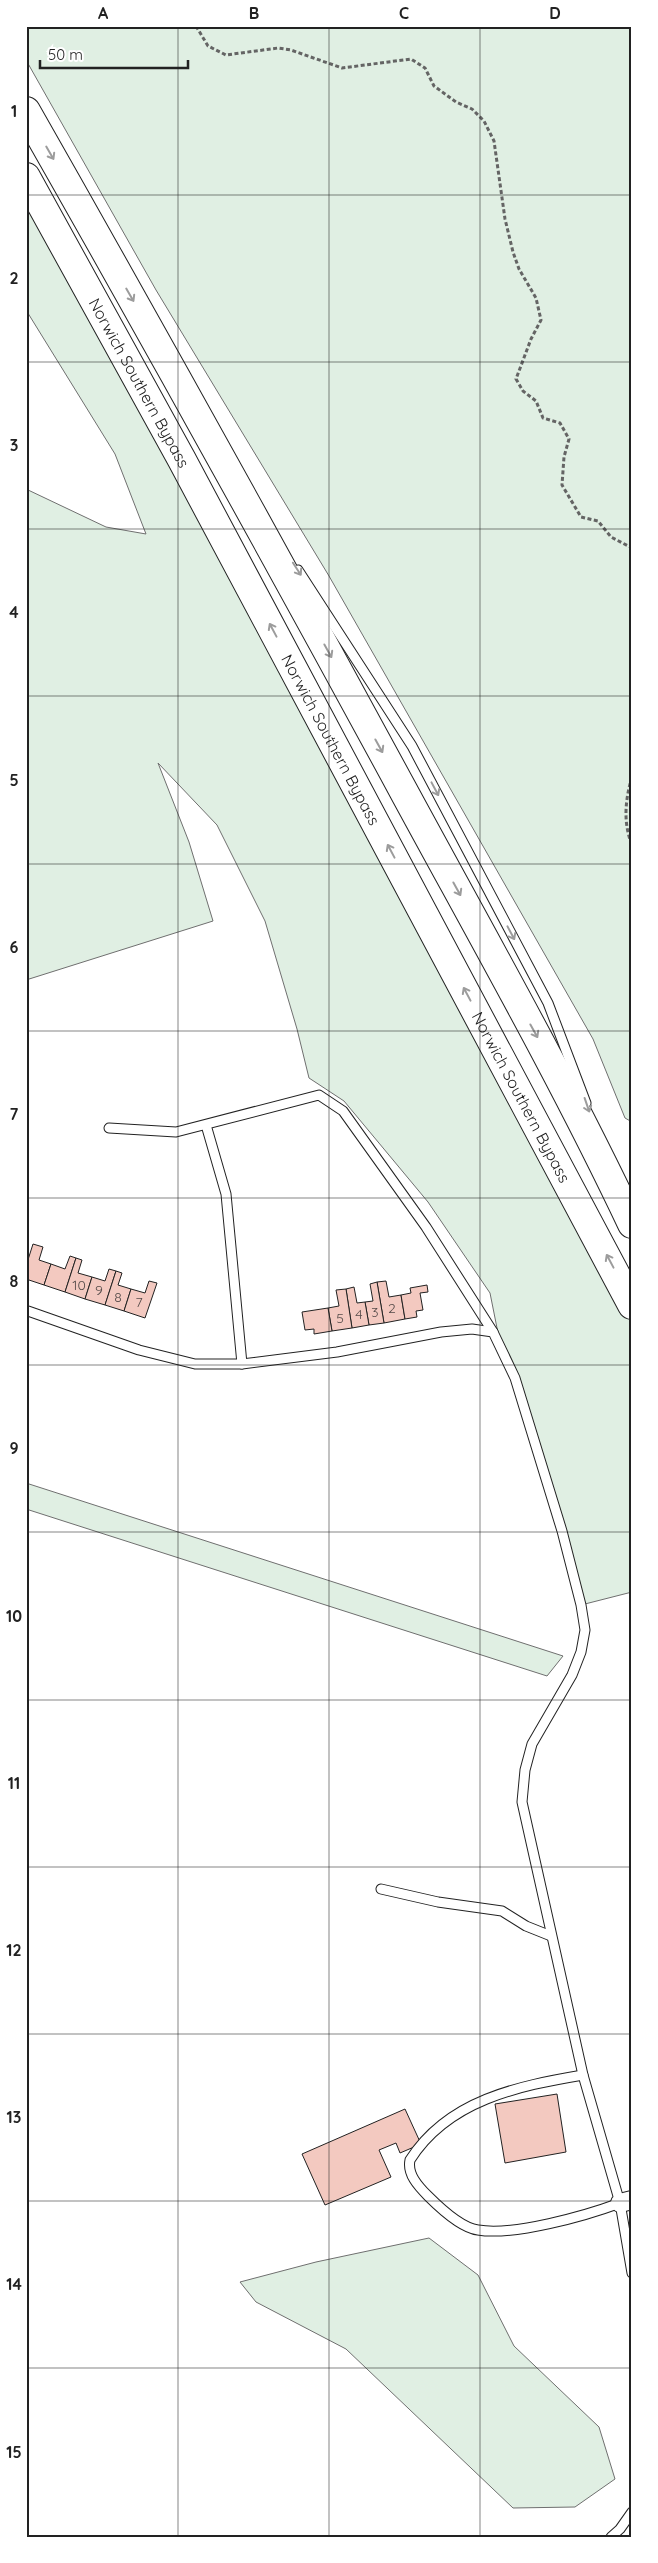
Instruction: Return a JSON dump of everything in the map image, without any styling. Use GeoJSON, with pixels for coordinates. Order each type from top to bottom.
{"type":"FeatureCollection","features":[{"type":"Feature","properties":{"kind":"highway"},"geometry":{"type":"LineString","coordinates":[[26,111],[204,425],[554,1067],[632,1224]]}},
{"type":"Feature","properties":{"kind":"highway","name":"Norwich Southern Bypass"},"geometry":{"type":"LineString","coordinates":[[27,178],[182,460],[632,1305]]}},
{"type":"Feature","properties":{"kind":"lane"},"geometry":{"type":"LineString","coordinates":[[204,425],[273,532]]}},
{"type":"Feature","properties":{"kind":"lane"},"geometry":{"type":"LineString","coordinates":[[294,565],[412,746],[548,1003],[618,1194]]}},
{"type":"Feature","properties":{"kind":"lane"},"geometry":{"type":"LineString","coordinates":[[109,1128],[176,1132],[318,1095],[343,1111],[426,1227],[493,1332],[515,1378],[551,1494],[581,1605],[585,1630],[581,1652],[572,1675],[532,1744],[525,1770],[522,1802],[584,2075],[626,2202],[632,2273]]}},
{"type":"Feature","properties":{"kind":"lane"},"geometry":{"type":"LineString","coordinates":[[206,1125],[226,1194],[242,1364]]}},
{"type":"Feature","properties":{"kind":"lane"},"geometry":{"type":"LineString","coordinates":[[28,1311],[158,1355],[195,1364],[242,1364],[338,1352],[441,1332],[472,1329],[493,1332]]}},
{"type":"Feature","properties":{"kind":"lane"},"geometry":{"type":"LineString","coordinates":[[381,1889],[438,1902],[502,1911],[526,1926],[551,1936]]}},
{"type":"Feature","properties":{"kind":"lane"},"geometry":{"type":"LineString","coordinates":[[584,2075],[520,2086],[489,2097],[436,2128],[410,2160],[410,2171],[416,2183],[429,2197],[462,2224],[477,2230],[539,2225],[586,2215],[626,2202]]}},
{"type":"Feature","properties":{"kind":"lane"},"geometry":{"type":"LineString","coordinates":[[610,2537],[620,2529],[632,2512]]}},
{"type":"Feature","properties":{"kind":"path"},"geometry":{"type":"LineString","coordinates":[[196,26],[208,46],[226,56],[278,48],[291,50],[342,68],[411,59],[424,68],[434,86],[456,102],[472,109],[484,121],[494,141],[505,219],[513,252],[519,269],[536,298],[542,320],[531,339],[516,379],[523,391],[536,401],[543,418],[560,423],[569,439],[564,457],[562,485],[581,517],[598,521],[611,537],[632,548]]}},
{"type":"Feature","properties":{"kind":"path"},"geometry":{"type":"LineString","coordinates":[[632,777],[625,811],[627,834],[632,845]]}},
{"type":"Feature","properties":{"kind":"green space"},"geometry":{"type":"Polygon","coordinates":[[[26,26],[632,26],[632,1122],[625,1118],[593,1039],[329,576],[156,290],[26,60],[26,26]]]}},
{"type":"Feature","properties":{"kind":"green space"},"geometry":{"type":"Polygon","coordinates":[[[26,206],[176,464],[632,1322],[632,1592],[581,1605],[562,1531],[501,1348],[490,1293],[428,1202],[344,1101],[309,1078],[297,1029],[265,921],[217,825],[158,763],[189,842],[213,921],[26,980],[26,489],[106,527],[146,534],[115,454],[26,310],[26,206]]]}},
{"type":"Feature","properties":{"kind":"green space"},"geometry":{"type":"Polygon","coordinates":[[[26,1483],[563,1656],[547,1676],[26,1509],[26,1483]]]}},
{"type":"Feature","properties":{"kind":"green space"},"geometry":{"type":"Polygon","coordinates":[[[429,2238],[478,2275],[514,2346],[599,2427],[615,2479],[575,2507],[513,2508],[346,2349],[256,2302],[240,2282],[316,2262],[429,2238]]]}},
{"type":"Feature","properties":{"kind":"building"},"geometry":{"type":"Polygon","coordinates":[[[33,1244],[43,1247],[39,1260],[51,1264],[44,1285],[26,1279],[26,1266],[33,1244]]]}},
{"type":"Feature","properties":{"kind":"building"},"geometry":{"type":"Polygon","coordinates":[[[70,1256],[76,1258],[65,1292],[44,1285],[51,1264],[65,1269],[70,1256]]]}},
{"type":"Feature","properties":{"kind":"building"},"geometry":{"type":"Polygon","coordinates":[[[76,1258],[82,1260],[78,1273],[92,1277],[85,1299],[65,1292],[76,1258]]]}},
{"type":"Feature","properties":{"kind":"building"},"geometry":{"type":"Polygon","coordinates":[[[109,1269],[116,1271],[105,1305],[85,1299],[92,1277],[105,1281],[109,1269]]]}},
{"type":"Feature","properties":{"kind":"building"},"geometry":{"type":"Polygon","coordinates":[[[116,1271],[122,1273],[118,1285],[131,1289],[124,1311],[105,1305],[116,1271]]]}},
{"type":"Feature","properties":{"kind":"building"},"geometry":{"type":"Polygon","coordinates":[[[149,1281],[157,1283],[145,1318],[124,1311],[131,1289],[145,1293],[149,1281]]]}},
{"type":"Feature","properties":{"kind":"building"},"geometry":{"type":"Polygon","coordinates":[[[386,1281],[389,1297],[401,1295],[405,1319],[384,1323],[377,1282],[386,1281]]]}},
{"type":"Feature","properties":{"kind":"building"},"geometry":{"type":"Polygon","coordinates":[[[377,1282],[384,1323],[369,1325],[365,1302],[373,1301],[370,1284],[377,1282]]]}},
{"type":"Feature","properties":{"kind":"building"},"geometry":{"type":"Polygon","coordinates":[[[427,1285],[428,1292],[420,1293],[423,1310],[416,1311],[417,1317],[405,1319],[401,1295],[411,1293],[410,1288],[427,1285]]]}},
{"type":"Feature","properties":{"kind":"building"},"geometry":{"type":"Polygon","coordinates":[[[354,1287],[357,1303],[365,1302],[369,1325],[352,1328],[346,1289],[354,1287]]]}},
{"type":"Feature","properties":{"kind":"building"},"geometry":{"type":"Polygon","coordinates":[[[346,1289],[352,1328],[332,1331],[328,1308],[339,1306],[336,1290],[346,1289]]]}},
{"type":"Feature","properties":{"kind":"building"},"geometry":{"type":"Polygon","coordinates":[[[328,1308],[332,1331],[314,1334],[314,1329],[305,1330],[302,1312],[328,1308]]]}},
{"type":"Feature","properties":{"kind":"building"},"geometry":{"type":"Polygon","coordinates":[[[557,2094],[566,2152],[505,2163],[495,2104],[557,2094]]]}},
{"type":"Feature","properties":{"kind":"building"},"geometry":{"type":"Polygon","coordinates":[[[405,2109],[421,2144],[400,2153],[396,2143],[379,2150],[391,2177],[325,2205],[302,2154],[405,2109]]]}}]}
